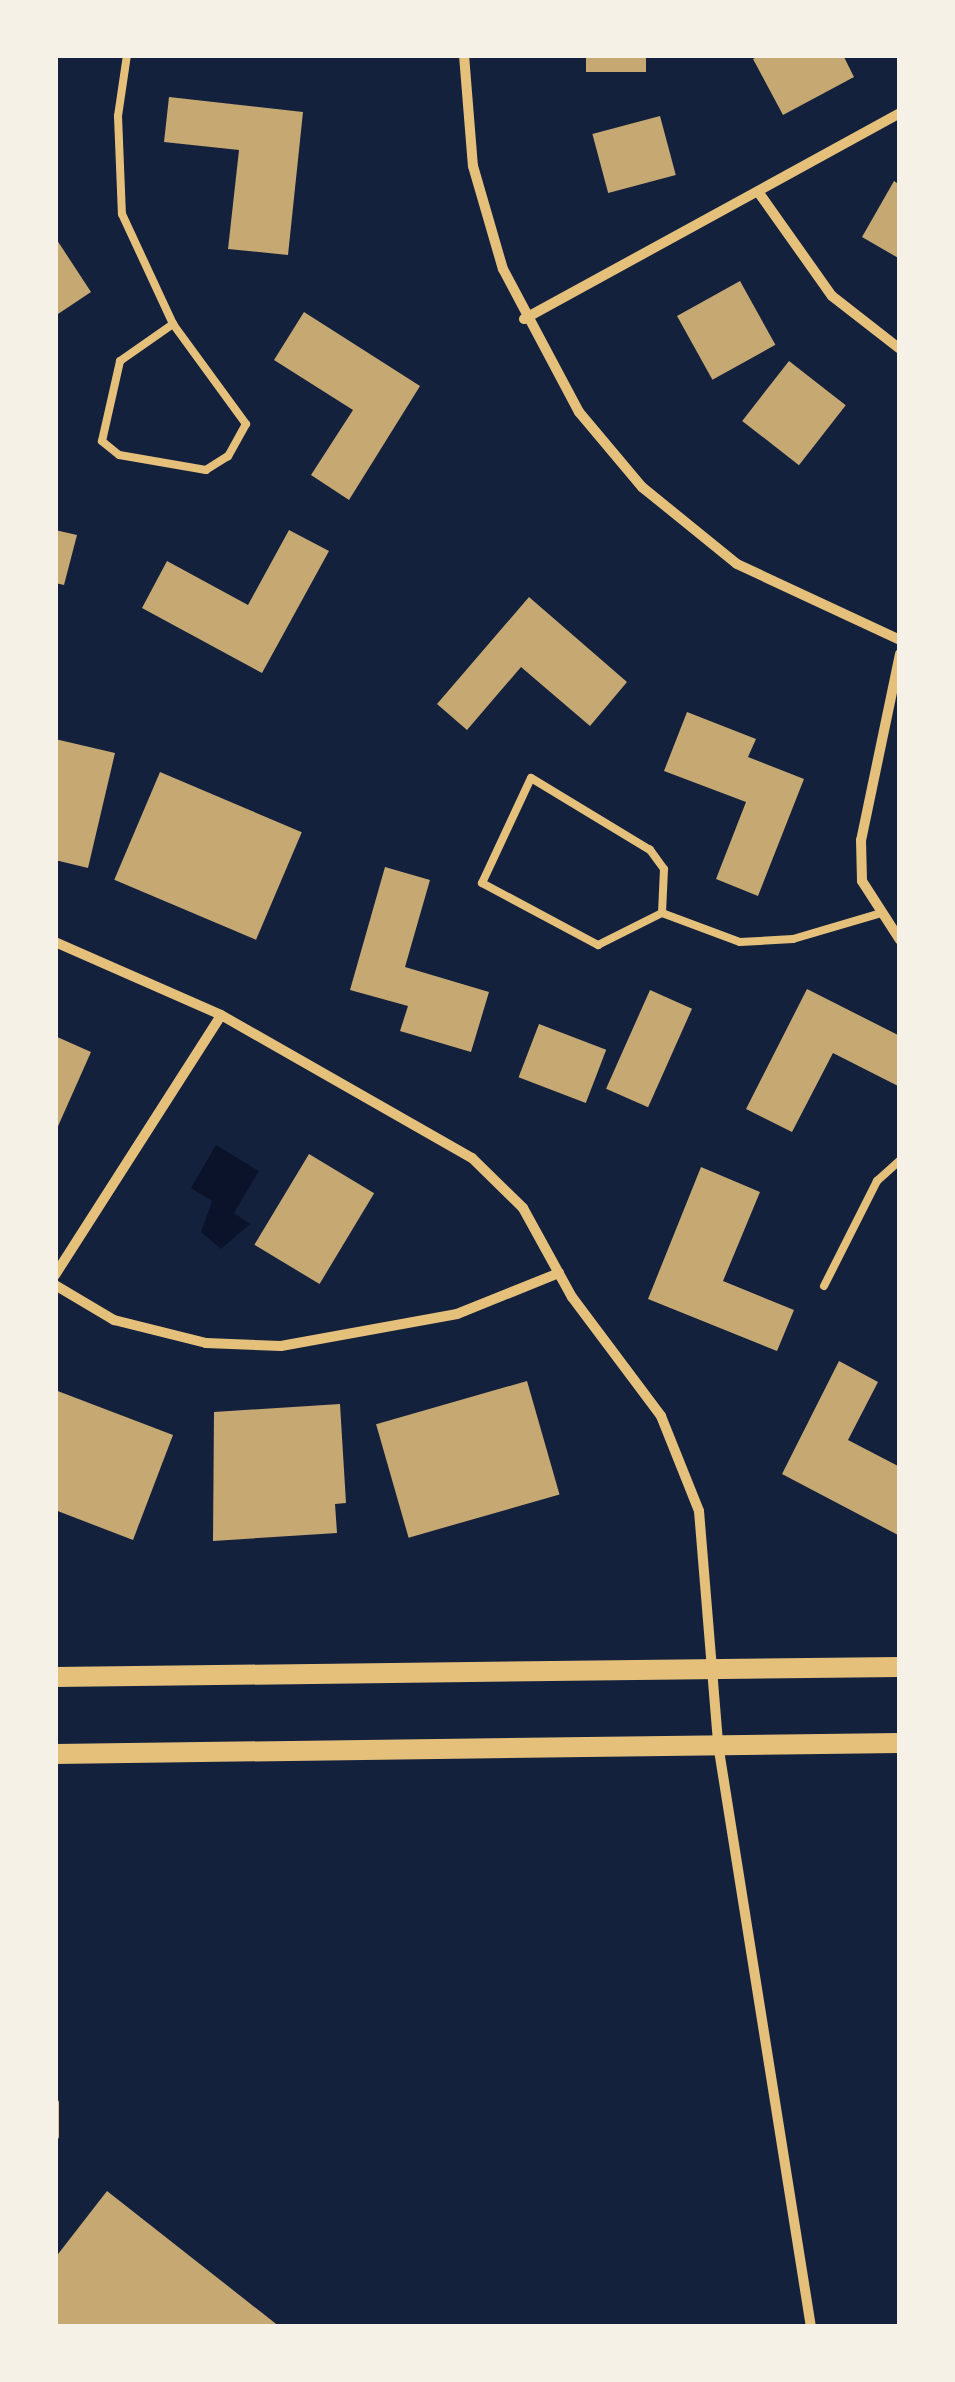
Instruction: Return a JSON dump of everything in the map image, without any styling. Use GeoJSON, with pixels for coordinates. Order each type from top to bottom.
{"type":"FeatureCollection","features":[{"type":"Feature","properties":{"kind":"main road"},"geometry":{"type":"LineString","coordinates":[[55,1677],[900,1667]]}},
{"type":"Feature","properties":{"kind":"main road"},"geometry":{"type":"LineString","coordinates":[[55,1754],[900,1743]]}},
{"type":"Feature","properties":{"kind":"street"},"geometry":{"type":"LineString","coordinates":[[464,55],[473,166],[524,319],[578,412],[672,515],[772,585],[900,640]]}},
{"type":"Feature","properties":{"kind":"street"},"geometry":{"type":"LineString","coordinates":[[524,319],[900,113]]}},
{"type":"Feature","properties":{"kind":"street"},"geometry":{"type":"LineString","coordinates":[[758,193],[832,296],[900,349]]}},
{"type":"Feature","properties":{"kind":"street"},"geometry":{"type":"LineString","coordinates":[[900,654],[861,840],[862,882],[878,914],[900,940]]}},
{"type":"Feature","properties":{"kind":"street"},"geometry":{"type":"LineString","coordinates":[[55,942],[221,1015],[472,1158],[523,1208],[558,1273],[685,1462],[699,1511],[718,1744],[811,2327]]}},
{"type":"Feature","properties":{"kind":"street"},"geometry":{"type":"LineString","coordinates":[[55,1276],[221,1015]]}},
{"type":"Feature","properties":{"kind":"street"},"geometry":{"type":"LineString","coordinates":[[55,1285],[114,1320],[206,1343],[281,1346],[457,1314],[558,1273]]}},
{"type":"Feature","properties":{"kind":"lane"},"geometry":{"type":"LineString","coordinates":[[127,55],[118,116],[122,214],[173,324],[246,424],[228,456],[206,470],[119,454],[102,440],[120,361],[173,324]]}},
{"type":"Feature","properties":{"kind":"lane"},"geometry":{"type":"LineString","coordinates":[[662,912],[664,868],[650,850],[531,778],[482,883],[598,944],[662,912],[740,942],[792,939],[878,914]]}},
{"type":"Feature","properties":{"kind":"lane"},"geometry":{"type":"LineString","coordinates":[[824,1286],[878,1180],[900,1160]]}},
{"type":"Feature","properties":{"kind":"lane"},"geometry":{"type":"LineString","coordinates":[[55,2103],[55,2136]]}},
{"type":"Feature","properties":{"kind":"water"},"geometry":{"type":"Polygon","coordinates":[[[216,1145],[259,1171],[234,1213],[250,1224],[221,1249],[201,1232],[212,1201],[191,1188],[216,1145]]]}},
{"type":"Feature","properties":{"kind":"building"},"geometry":{"type":"Polygon","coordinates":[[[586,55],[646,55],[646,72],[586,72],[586,55]]]}},
{"type":"Feature","properties":{"kind":"building"},"geometry":{"type":"Polygon","coordinates":[[[761,55],[843,55],[854,77],[783,115],[753,59],[761,55]]]}},
{"type":"Feature","properties":{"kind":"building"},"geometry":{"type":"Polygon","coordinates":[[[169,97],[303,112],[288,255],[228,249],[239,150],[164,142],[169,97]]]}},
{"type":"Feature","properties":{"kind":"building"},"geometry":{"type":"Polygon","coordinates":[[[660,116],[676,175],[608,193],[592,134],[660,116]]]}},
{"type":"Feature","properties":{"kind":"building"},"geometry":{"type":"Polygon","coordinates":[[[894,181],[900,185],[900,259],[862,237],[894,181]]]}},
{"type":"Feature","properties":{"kind":"building"},"geometry":{"type":"Polygon","coordinates":[[[55,237],[91,292],[55,316],[55,237]]]}},
{"type":"Feature","properties":{"kind":"building"},"geometry":{"type":"Polygon","coordinates":[[[740,281],[775,345],[712,380],[677,316],[740,281]]]}},
{"type":"Feature","properties":{"kind":"building"},"geometry":{"type":"Polygon","coordinates":[[[304,312],[420,386],[349,500],[311,475],[353,410],[274,360],[304,312]]]}},
{"type":"Feature","properties":{"kind":"building"},"geometry":{"type":"Polygon","coordinates":[[[789,361],[846,405],[799,465],[742,421],[789,361]]]}},
{"type":"Feature","properties":{"kind":"building"},"geometry":{"type":"Polygon","coordinates":[[[55,530],[77,535],[64,585],[55,583],[55,530]]]}},
{"type":"Feature","properties":{"kind":"building"},"geometry":{"type":"Polygon","coordinates":[[[289,530],[329,551],[262,673],[142,608],[167,561],[248,605],[289,530]]]}},
{"type":"Feature","properties":{"kind":"building"},"geometry":{"type":"Polygon","coordinates":[[[529,597],[627,682],[590,726],[521,667],[467,730],[437,704],[529,597]]]}},
{"type":"Feature","properties":{"kind":"building"},"geometry":{"type":"Polygon","coordinates":[[[687,712],[756,739],[748,757],[804,779],[758,896],[716,879],[746,802],[664,771],[687,712]]]}},
{"type":"Feature","properties":{"kind":"building"},"geometry":{"type":"Polygon","coordinates":[[[55,739],[115,753],[88,868],[55,860],[55,739]]]}},
{"type":"Feature","properties":{"kind":"building"},"geometry":{"type":"Polygon","coordinates":[[[160,772],[302,832],[256,940],[114,880],[160,772]]]}},
{"type":"Feature","properties":{"kind":"building"},"geometry":{"type":"Polygon","coordinates":[[[385,867],[430,880],[405,967],[489,992],[471,1052],[400,1031],[408,1006],[350,990],[385,867]]]}},
{"type":"Feature","properties":{"kind":"building"},"geometry":{"type":"Polygon","coordinates":[[[807,989],[900,1036],[900,1087],[833,1053],[792,1132],[746,1109],[807,989]]]}},
{"type":"Feature","properties":{"kind":"building"},"geometry":{"type":"Polygon","coordinates":[[[650,990],[692,1009],[648,1107],[606,1089],[650,990]]]}},
{"type":"Feature","properties":{"kind":"building"},"geometry":{"type":"Polygon","coordinates":[[[539,1024],[606,1050],[586,1103],[519,1077],[539,1024]]]}},
{"type":"Feature","properties":{"kind":"building"},"geometry":{"type":"Polygon","coordinates":[[[55,1036],[91,1052],[55,1133],[55,1036]]]}},
{"type":"Feature","properties":{"kind":"building"},"geometry":{"type":"Polygon","coordinates":[[[309,1154],[374,1193],[320,1284],[254,1245],[309,1154]]]}},
{"type":"Feature","properties":{"kind":"building"},"geometry":{"type":"Polygon","coordinates":[[[701,1167],[760,1192],[723,1281],[794,1310],[777,1351],[648,1299],[701,1167]]]}},
{"type":"Feature","properties":{"kind":"building"},"geometry":{"type":"Polygon","coordinates":[[[839,1361],[878,1382],[848,1440],[900,1467],[898,1535],[782,1474],[839,1361]]]}},
{"type":"Feature","properties":{"kind":"building"},"geometry":{"type":"Polygon","coordinates":[[[527,1381],[560,1494],[409,1538],[376,1424],[527,1381]]]}},
{"type":"Feature","properties":{"kind":"building"},"geometry":{"type":"Polygon","coordinates":[[[55,1390],[173,1435],[133,1540],[55,1510],[55,1390]]]}},
{"type":"Feature","properties":{"kind":"building"},"geometry":{"type":"Polygon","coordinates":[[[340,1404],[346,1503],[335,1504],[337,1533],[213,1541],[214,1412],[340,1404]]]}},
{"type":"Feature","properties":{"kind":"building"},"geometry":{"type":"Polygon","coordinates":[[[107,2191],[280,2327],[55,2327],[55,2258],[107,2191]]]}}]}
